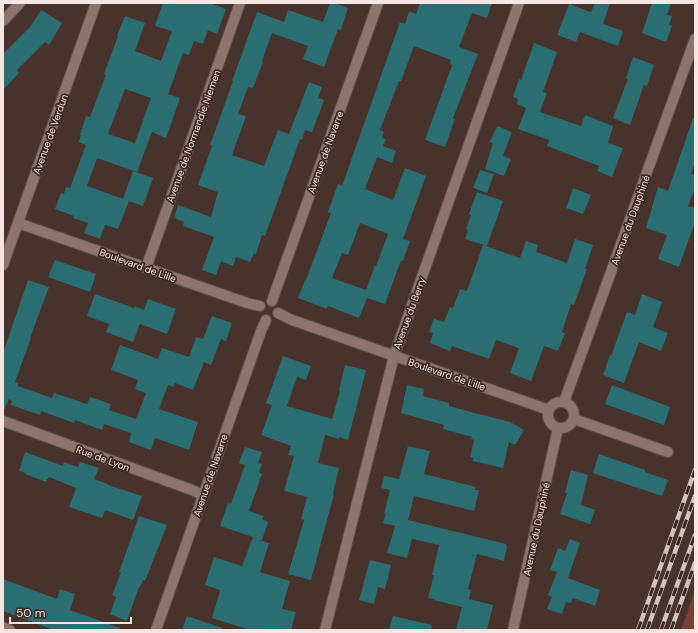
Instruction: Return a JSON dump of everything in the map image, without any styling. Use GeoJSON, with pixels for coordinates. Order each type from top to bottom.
{"type":"FeatureCollection","features":[{"type":"Feature","properties":{"kind":"street"},"geometry":{"type":"LineString","coordinates":[[3,21],[20,3]]}},
{"type":"Feature","properties":{"kind":"street","name":"Avenue de Verdun"},"geometry":{"type":"LineString","coordinates":[[3,264],[96,3]]}},
{"type":"Feature","properties":{"kind":"street","name":"Avenue de Normandie Niemen"},"geometry":{"type":"LineString","coordinates":[[146,268],[240,3]]}},
{"type":"Feature","properties":{"kind":"street","name":"Avenue de Navarre"},"geometry":{"type":"LineString","coordinates":[[272,301],[378,3]]}},
{"type":"Feature","properties":{"kind":"street","name":"Avenue du Berry"},"geometry":{"type":"LineString","coordinates":[[325,630],[394,356],[520,3]]}},
{"type":"Feature","properties":{"kind":"street","name":"Avenue du Dauphiné"},"geometry":{"type":"LineString","coordinates":[[564,402],[695,39]]}},
{"type":"Feature","properties":{"kind":"street","name":"Boulevard de Lille"},"geometry":{"type":"LineString","coordinates":[[18,223],[247,304],[260,306]]}},
{"type":"Feature","properties":{"kind":"street"},"geometry":{"type":"LineString","coordinates":[[272,301],[278,307],[278,313],[274,318],[266,320],[260,316],[260,306],[263,302],[272,301]]}},
{"type":"Feature","properties":{"kind":"street","name":"Boulevard de Lille"},"geometry":{"type":"LineString","coordinates":[[278,313],[292,320],[549,410]]}},
{"type":"Feature","properties":{"kind":"street","name":"Avenue de Navarre"},"geometry":{"type":"LineString","coordinates":[[156,630],[266,320]]}},
{"type":"Feature","properties":{"kind":"street"},"geometry":{"type":"LineString","coordinates":[[564,402],[572,407],[574,419],[566,428],[558,428],[549,421],[549,410],[554,404],[564,402]]}},
{"type":"Feature","properties":{"kind":"street"},"geometry":{"type":"LineString","coordinates":[[574,419],[668,452]]}},
{"type":"Feature","properties":{"kind":"street","name":"Rue de Lyon"},"geometry":{"type":"LineString","coordinates":[[3,421],[203,495]]}},
{"type":"Feature","properties":{"kind":"street","name":"Avenue du Dauphiné"},"geometry":{"type":"LineString","coordinates":[[513,630],[558,428]]}},
{"type":"Feature","properties":{"kind":"street"},"geometry":{"type":"LineString","coordinates":[[3,627],[10,630]]}},
{"type":"Feature","properties":{"kind":"shaded area"},"geometry":{"type":"Polygon","coordinates":[[[695,590],[695,630],[681,630],[695,590]]]}},
{"type":"Feature","properties":{"kind":"building"},"geometry":{"type":"Polygon","coordinates":[[[163,3],[210,3],[226,9],[217,34],[208,30],[203,44],[194,41],[189,55],[183,53],[168,94],[180,98],[166,138],[152,132],[137,172],[97,158],[87,186],[129,201],[118,229],[105,225],[100,239],[84,233],[88,223],[73,218],[74,216],[55,209],[61,193],[64,194],[66,187],[70,188],[86,145],[79,142],[80,135],[86,116],[90,117],[106,75],[104,74],[125,16],[145,23],[135,51],[161,61],[172,31],[155,26],[163,3]],[[125,89],[108,134],[135,143],[151,98],[125,89]]]}},
{"type":"Feature","properties":{"kind":"building"},"geometry":{"type":"Polygon","coordinates":[[[330,3],[348,8],[341,30],[338,29],[324,67],[303,59],[308,46],[272,33],[253,88],[248,87],[238,114],[246,116],[232,155],[264,166],[278,130],[289,134],[309,82],[322,87],[318,98],[324,100],[312,132],[305,130],[302,140],[300,139],[265,236],[262,235],[256,254],[254,253],[250,262],[236,257],[233,266],[221,261],[216,275],[202,270],[214,237],[183,226],[184,222],[174,218],[178,205],[211,217],[218,192],[198,185],[212,146],[210,145],[257,12],[284,22],[288,10],[323,22],[330,3]]]}},
{"type":"Feature","properties":{"kind":"building"},"geometry":{"type":"Polygon","coordinates":[[[420,3],[492,3],[487,18],[472,13],[459,47],[478,54],[453,118],[455,119],[445,147],[425,140],[452,65],[450,64],[451,60],[414,46],[401,81],[399,81],[380,130],[384,132],[382,138],[386,139],[383,146],[396,151],[392,163],[377,157],[365,189],[393,200],[405,168],[426,176],[403,239],[410,241],[403,261],[401,260],[385,304],[367,298],[359,318],[328,306],[327,309],[298,298],[331,213],[328,212],[338,184],[342,186],[400,22],[405,24],[409,11],[416,14],[420,3]],[[360,223],[348,255],[342,253],[332,278],[366,290],[388,234],[360,223]]]}},
{"type":"Feature","properties":{"kind":"building"},"geometry":{"type":"Polygon","coordinates":[[[595,3],[610,3],[603,24],[623,31],[618,46],[580,32],[576,42],[557,35],[569,4],[591,12],[595,3]]]}},
{"type":"Feature","properties":{"kind":"building"},"geometry":{"type":"Polygon","coordinates":[[[652,3],[671,3],[667,15],[672,16],[669,25],[672,26],[666,42],[642,33],[652,3]]]}},
{"type":"Feature","properties":{"kind":"building"},"geometry":{"type":"Polygon","coordinates":[[[41,10],[62,23],[49,45],[45,42],[17,70],[19,73],[3,90],[3,54],[30,27],[41,10]]]}},
{"type":"Feature","properties":{"kind":"building"},"geometry":{"type":"Polygon","coordinates":[[[534,43],[557,52],[543,92],[547,93],[540,112],[581,126],[585,115],[613,126],[608,143],[623,148],[612,177],[597,171],[599,166],[547,146],[549,140],[518,129],[526,108],[517,104],[518,99],[513,97],[519,79],[521,80],[534,43]]]}},
{"type":"Feature","properties":{"kind":"building"},"geometry":{"type":"Polygon","coordinates":[[[633,57],[654,65],[647,86],[644,85],[630,125],[613,118],[628,79],[626,78],[633,57]]]}},
{"type":"Feature","properties":{"kind":"building"},"geometry":{"type":"Polygon","coordinates":[[[693,118],[695,119],[695,163],[691,174],[695,175],[695,188],[688,206],[695,208],[695,222],[679,267],[658,259],[667,235],[646,228],[658,187],[668,191],[693,118]]]}},
{"type":"Feature","properties":{"kind":"building"},"geometry":{"type":"Polygon","coordinates":[[[497,126],[512,132],[503,156],[511,159],[504,176],[485,169],[493,143],[490,142],[497,126]]]}},
{"type":"Feature","properties":{"kind":"building"},"geometry":{"type":"Polygon","coordinates":[[[480,170],[494,174],[487,193],[473,188],[480,170]]]}},
{"type":"Feature","properties":{"kind":"building"},"geometry":{"type":"Polygon","coordinates":[[[133,171],[153,178],[143,206],[123,199],[133,171]]]}},
{"type":"Feature","properties":{"kind":"building"},"geometry":{"type":"Polygon","coordinates":[[[573,188],[591,195],[583,214],[566,208],[573,188]]]}},
{"type":"Feature","properties":{"kind":"building"},"geometry":{"type":"Polygon","coordinates":[[[477,192],[503,201],[487,246],[465,239],[468,230],[466,229],[471,215],[469,214],[477,192]]]}},
{"type":"Feature","properties":{"kind":"building"},"geometry":{"type":"Polygon","coordinates":[[[575,239],[593,245],[585,269],[587,269],[574,305],[571,304],[562,332],[565,333],[558,351],[544,346],[531,381],[510,373],[519,348],[496,340],[489,359],[452,346],[450,351],[430,343],[433,333],[429,332],[434,319],[444,322],[450,307],[453,308],[460,289],[467,291],[483,245],[520,258],[526,241],[538,245],[536,252],[567,263],[575,239]]]}},
{"type":"Feature","properties":{"kind":"building"},"geometry":{"type":"Polygon","coordinates":[[[55,260],[96,274],[90,292],[48,277],[55,260]]]}},
{"type":"Feature","properties":{"kind":"building"},"geometry":{"type":"Polygon","coordinates":[[[28,280],[49,287],[15,382],[18,383],[18,386],[52,398],[54,393],[87,404],[90,397],[111,404],[109,410],[136,419],[146,393],[135,389],[138,380],[111,370],[120,345],[158,359],[162,348],[189,357],[196,337],[203,339],[212,316],[232,323],[226,341],[221,339],[211,365],[204,362],[193,390],[175,383],[174,387],[168,385],[159,409],[198,422],[189,450],[155,438],[151,450],[129,442],[131,433],[104,424],[102,430],[75,420],[74,423],[41,411],[40,415],[11,405],[12,401],[9,399],[3,410],[3,353],[28,280]]]}},
{"type":"Feature","properties":{"kind":"building"},"geometry":{"type":"Polygon","coordinates":[[[95,294],[134,308],[135,306],[144,310],[148,299],[176,309],[167,334],[140,324],[133,342],[106,332],[109,324],[87,316],[95,294]]]}},
{"type":"Feature","properties":{"kind":"building"},"geometry":{"type":"Polygon","coordinates":[[[642,294],[662,302],[653,327],[668,333],[661,351],[639,342],[624,383],[603,375],[627,312],[635,315],[642,294]]]}},
{"type":"Feature","properties":{"kind":"building"},"geometry":{"type":"Polygon","coordinates":[[[283,356],[311,366],[306,380],[297,377],[287,406],[332,419],[340,391],[345,365],[366,370],[348,440],[325,435],[318,463],[339,468],[334,494],[311,580],[288,574],[304,520],[301,519],[307,497],[284,491],[294,456],[288,455],[291,446],[261,435],[272,405],[266,403],[283,356]]]}},
{"type":"Feature","properties":{"kind":"building"},"geometry":{"type":"Polygon","coordinates":[[[407,385],[424,389],[423,396],[449,403],[449,406],[510,422],[524,430],[515,445],[509,442],[503,468],[473,461],[473,458],[470,457],[474,440],[471,439],[472,437],[443,429],[444,425],[401,413],[407,385]]]}},
{"type":"Feature","properties":{"kind":"building"},"geometry":{"type":"Polygon","coordinates":[[[612,385],[670,407],[664,425],[605,404],[612,385]]]}},
{"type":"Feature","properties":{"kind":"building"},"geometry":{"type":"Polygon","coordinates":[[[408,446],[430,451],[424,474],[476,487],[475,490],[479,490],[474,511],[414,496],[408,520],[506,544],[507,546],[504,561],[477,554],[468,589],[471,590],[469,599],[493,605],[487,630],[456,630],[462,607],[428,598],[434,575],[432,575],[439,545],[412,539],[407,558],[387,553],[395,526],[383,523],[390,490],[381,488],[384,476],[399,479],[408,446]]]}},
{"type":"Feature","properties":{"kind":"building"},"geometry":{"type":"Polygon","coordinates":[[[245,447],[262,452],[258,463],[262,464],[259,472],[262,474],[249,511],[264,516],[262,519],[268,522],[262,540],[259,540],[269,543],[260,572],[290,581],[282,609],[296,612],[291,630],[250,630],[212,618],[220,590],[205,585],[214,557],[242,566],[253,537],[220,526],[228,503],[231,504],[245,465],[239,463],[245,447]]]}},
{"type":"Feature","properties":{"kind":"building"},"geometry":{"type":"Polygon","coordinates":[[[25,452],[63,466],[64,462],[78,467],[80,462],[99,468],[94,479],[142,496],[133,520],[105,510],[102,518],[69,507],[76,488],[49,477],[46,482],[19,471],[25,452]]]}},
{"type":"Feature","properties":{"kind":"building"},"geometry":{"type":"Polygon","coordinates":[[[599,454],[645,470],[645,472],[668,480],[662,496],[593,473],[599,454]]]}},
{"type":"Feature","properties":{"kind":"building"},"geometry":{"type":"Polygon","coordinates":[[[571,470],[588,475],[581,505],[595,510],[590,524],[560,514],[567,493],[565,493],[571,470]]]}},
{"type":"Feature","properties":{"kind":"building"},"geometry":{"type":"Polygon","coordinates":[[[139,516],[167,525],[145,581],[143,580],[139,587],[127,621],[110,614],[116,597],[112,595],[139,516]]]}},
{"type":"Feature","properties":{"kind":"building"},"geometry":{"type":"Polygon","coordinates":[[[570,539],[580,543],[568,578],[600,590],[595,606],[573,598],[571,603],[566,602],[562,614],[547,609],[552,597],[548,595],[557,572],[550,570],[558,548],[565,551],[570,539]]]}},
{"type":"Feature","properties":{"kind":"building"},"geometry":{"type":"Polygon","coordinates":[[[370,560],[391,565],[385,589],[378,587],[374,604],[359,600],[370,560]]]}},
{"type":"Feature","properties":{"kind":"building"},"geometry":{"type":"Polygon","coordinates":[[[3,579],[57,599],[60,589],[75,594],[70,610],[120,628],[120,630],[54,630],[3,611],[3,579]]]}},
{"type":"Feature","properties":{"kind":"building"},"geometry":{"type":"Polygon","coordinates":[[[187,616],[222,628],[221,630],[182,630],[187,616]]]}},
{"type":"Feature","properties":{"kind":"building"},"geometry":{"type":"Polygon","coordinates":[[[393,616],[432,625],[431,630],[389,630],[393,616]]]}},
{"type":"Feature","properties":{"kind":"railway"},"geometry":{"type":"LineString","coordinates":[[638,630],[695,470]]}},
{"type":"Feature","properties":{"kind":"railway"},"geometry":{"type":"LineString","coordinates":[[647,630],[695,496]]}},
{"type":"Feature","properties":{"kind":"railway"},"geometry":{"type":"LineString","coordinates":[[661,630],[695,535]]}},
{"type":"Feature","properties":{"kind":"railway"},"geometry":{"type":"LineString","coordinates":[[671,630],[695,563]]}}]}
